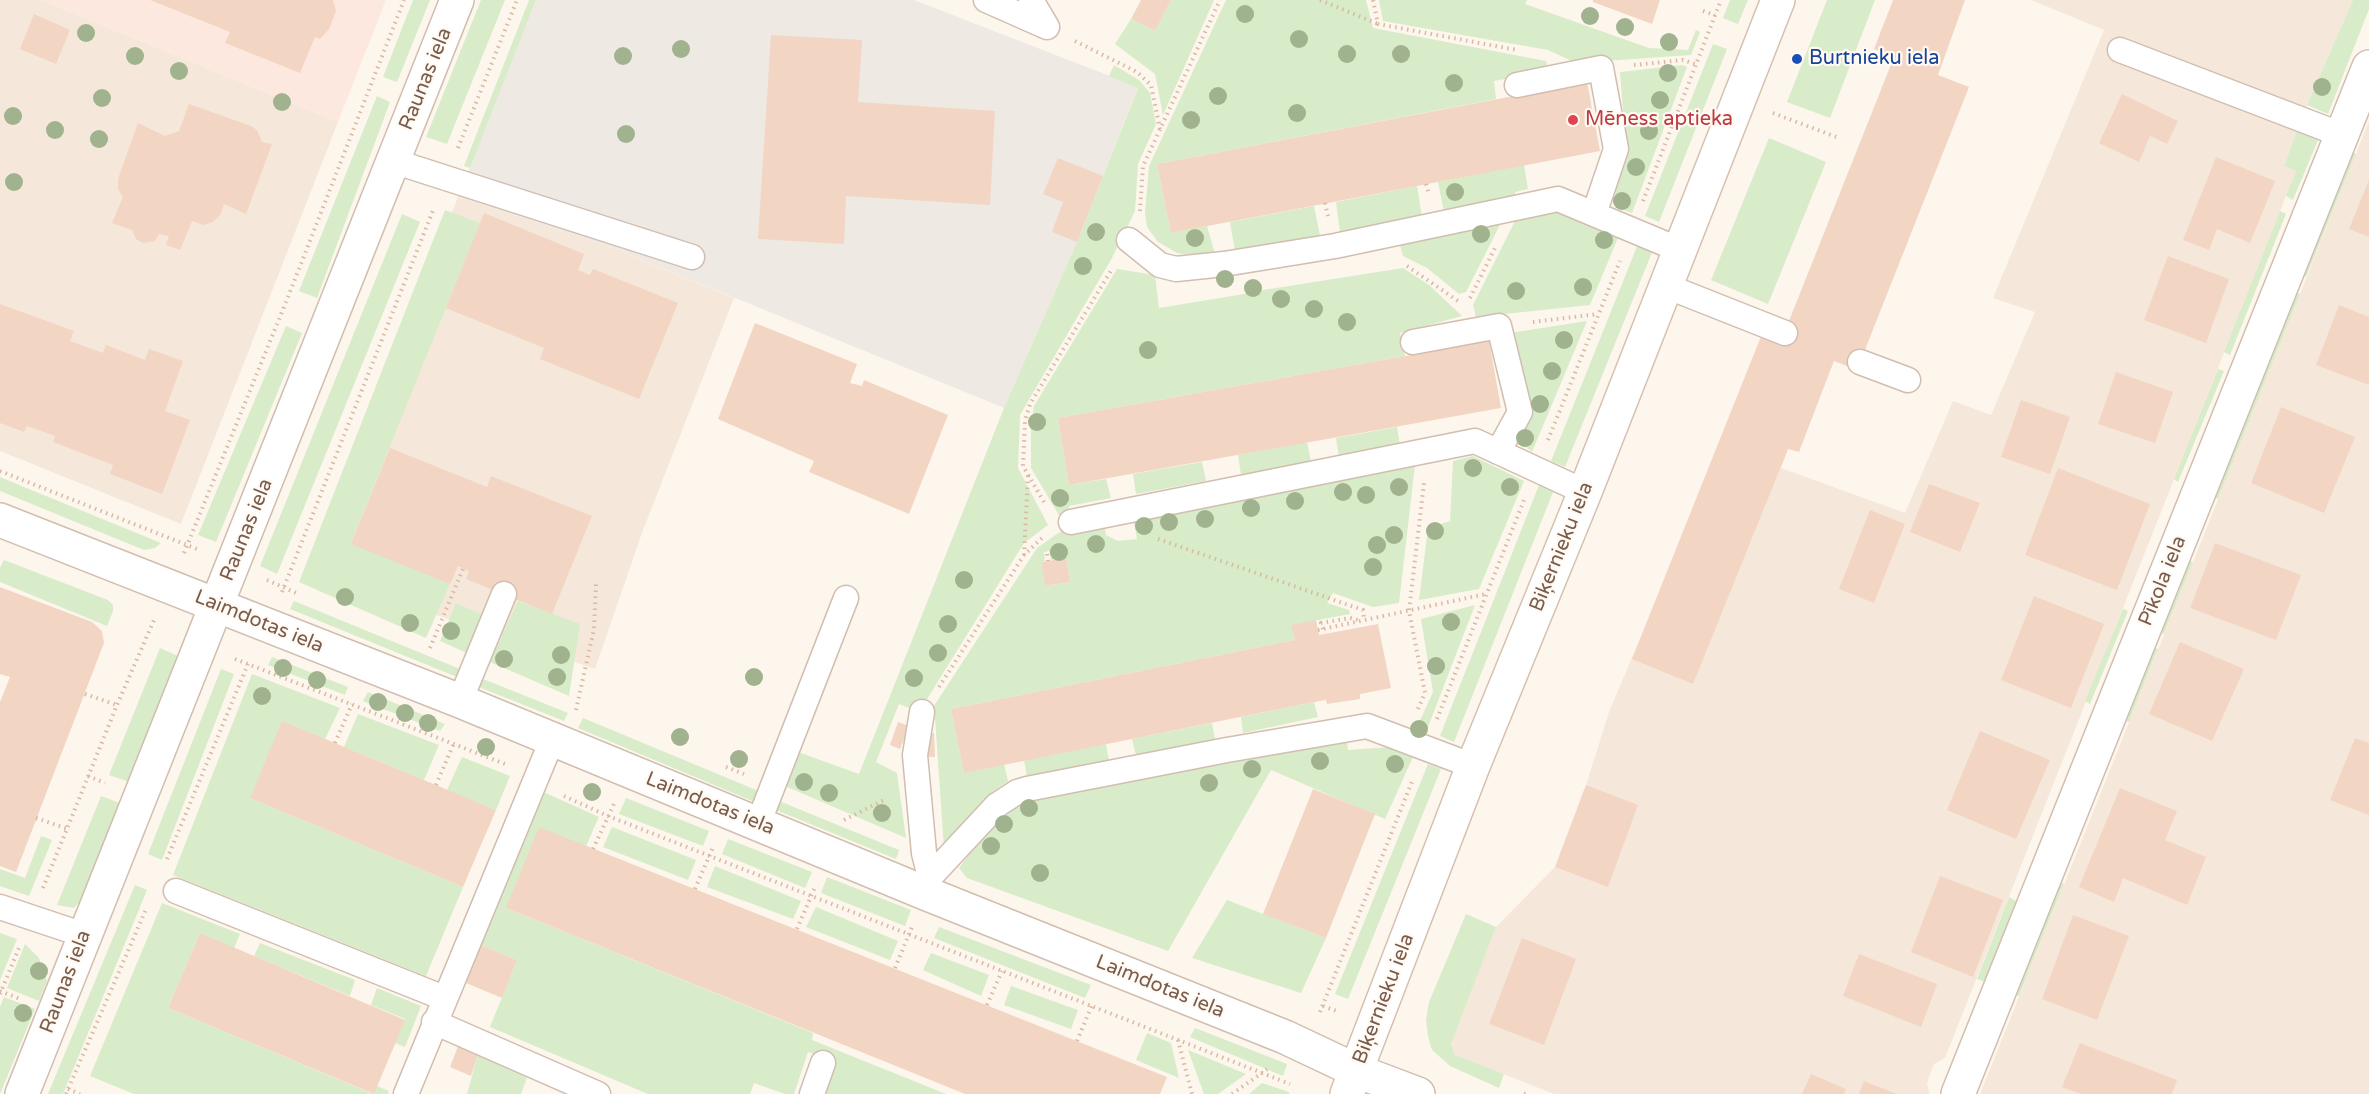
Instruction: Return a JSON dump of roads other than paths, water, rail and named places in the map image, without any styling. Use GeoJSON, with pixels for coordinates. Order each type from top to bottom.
{"type":"FeatureCollection","features":[{"type":"Feature","properties":{"kind":"street","name":"Raunas iela"},"geometry":{"type":"LineString","coordinates":[[22,1094],[457,0]]}},
{"type":"Feature","properties":{"kind":"street","name":"Biķernieku iela"},"geometry":{"type":"LineString","coordinates":[[1352,1082],[1473,766],[1585,492],[1778,0]]}},
{"type":"Feature","properties":{"kind":"street","name":"Pīkola iela"},"geometry":{"type":"LineString","coordinates":[[1958,1094],[2369,67]]}},
{"type":"Feature","properties":{"kind":"street","name":"Laimdotas iela"},"geometry":{"type":"LineString","coordinates":[[1,522],[460,701],[829,852],[928,885],[1304,1046],[1352,1082],[1418,1094]]}},
{"type":"Feature","properties":{"kind":"lane"},"geometry":{"type":"LineString","coordinates":[[986,0],[1047,27],[1031,0]]}},
{"type":"Feature","properties":{"kind":"lane"},"geometry":{"type":"LineString","coordinates":[[2120,50],[2342,135]]}},
{"type":"Feature","properties":{"kind":"lane"},"geometry":{"type":"LineString","coordinates":[[1517,85],[1572,72],[1601,68],[1616,149],[1594,214]]}},
{"type":"Feature","properties":{"kind":"lane"},"geometry":{"type":"LineString","coordinates":[[393,161],[692,257]]}},
{"type":"Feature","properties":{"kind":"lane"},"geometry":{"type":"LineString","coordinates":[[1129,240],[1160,265],[1176,269],[1224,264],[1388,235],[1558,199],[1680,250]]}},
{"type":"Feature","properties":{"kind":"lane"},"geometry":{"type":"LineString","coordinates":[[1666,286],[1785,333]]}},
{"type":"Feature","properties":{"kind":"lane"},"geometry":{"type":"LineString","coordinates":[[1413,342],[1499,326],[1520,412],[1498,452]]}},
{"type":"Feature","properties":{"kind":"lane"},"geometry":{"type":"LineString","coordinates":[[1860,362],[1908,380]]}},
{"type":"Feature","properties":{"kind":"lane"},"geometry":{"type":"LineString","coordinates":[[1071,522],[1475,441],[1585,492]]}},
{"type":"Feature","properties":{"kind":"lane"},"geometry":{"type":"LineString","coordinates":[[460,701],[504,594]]}},
{"type":"Feature","properties":{"kind":"lane"},"geometry":{"type":"LineString","coordinates":[[758,824],[846,598]]}},
{"type":"Feature","properties":{"kind":"lane"},"geometry":{"type":"LineString","coordinates":[[922,712],[915,755],[928,885]]}},
{"type":"Feature","properties":{"kind":"lane"},"geometry":{"type":"LineString","coordinates":[[928,885],[997,805],[1017,792],[1027,789],[1227,750],[1367,726],[1473,766]]}},
{"type":"Feature","properties":{"kind":"lane"},"geometry":{"type":"LineString","coordinates":[[406,1094],[552,740]]}},
{"type":"Feature","properties":{"kind":"lane"},"geometry":{"type":"LineString","coordinates":[[176,891],[444,998]]}},
{"type":"Feature","properties":{"kind":"lane"},"geometry":{"type":"LineString","coordinates":[[0,907],[84,935]]}},
{"type":"Feature","properties":{"kind":"lane"},"geometry":{"type":"LineString","coordinates":[[434,1022],[598,1094]]}},
{"type":"Feature","properties":{"kind":"lane"},"geometry":{"type":"LineString","coordinates":[[812,1094],[823,1064]]}},
{"type":"Feature","properties":{"kind":"place","name":"Burtnieku iela"},"geometry":{"type":"Point","coordinates":[1797,59]}},
{"type":"Feature","properties":{"kind":"place","name":"Mēness aptieka"},"geometry":{"type":"Point","coordinates":[1573,120]}}]}
